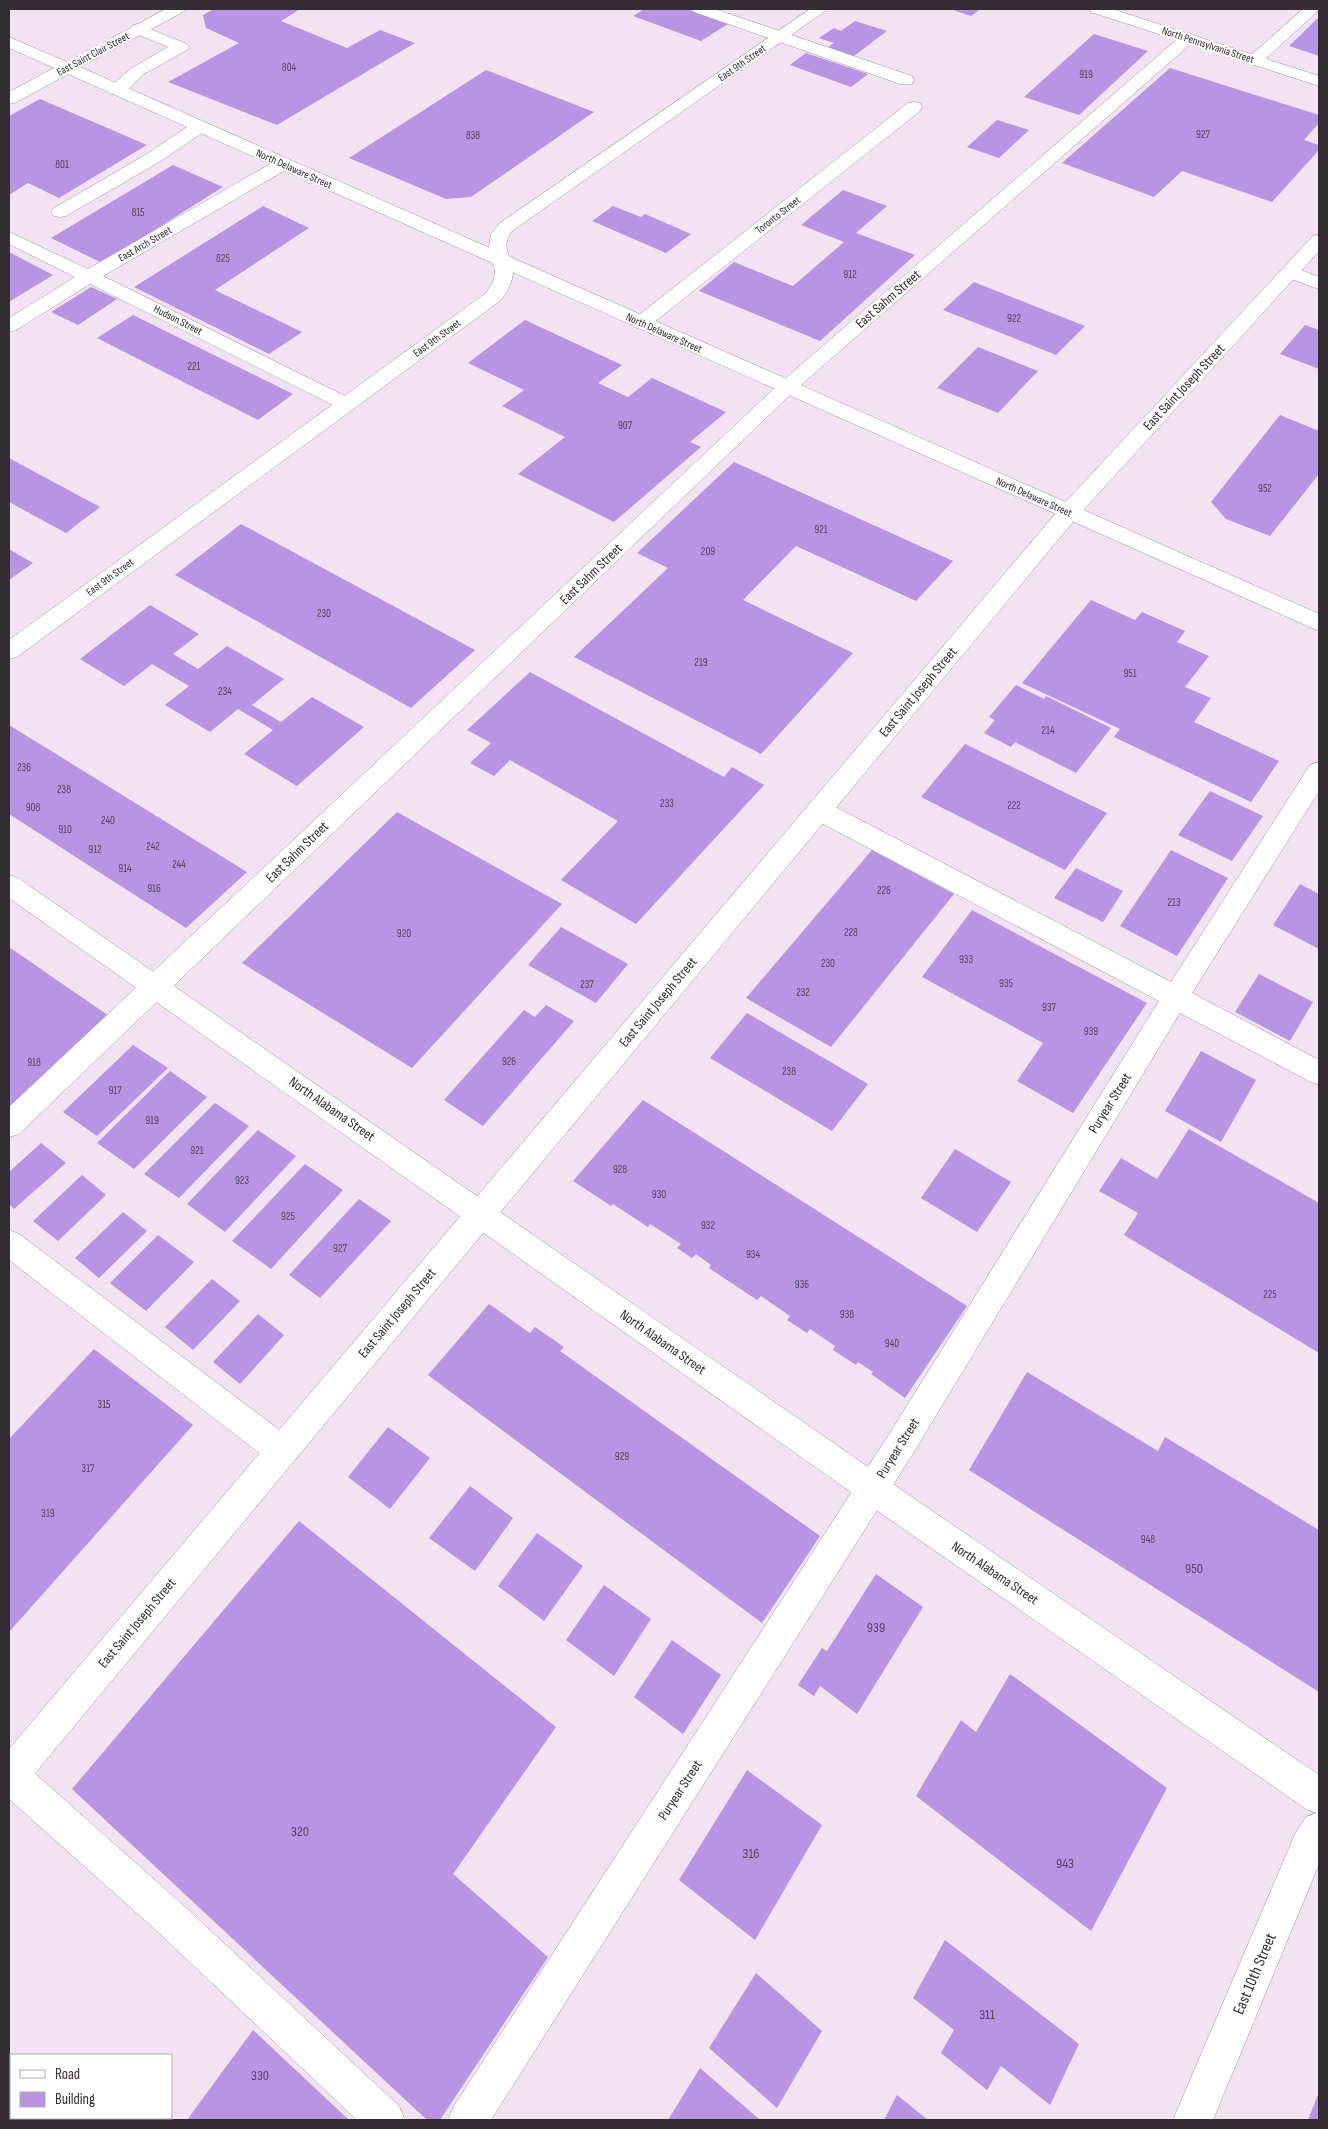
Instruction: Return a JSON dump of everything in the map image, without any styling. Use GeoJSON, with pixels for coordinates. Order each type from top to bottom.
{"type":"FeatureCollection","features":[{"type":"Feature","properties":{"kind":"street","name":"East Saint Clair Street"},"geometry":{"type":"LineString","coordinates":[[9,99],[177,9]]}},
{"type":"Feature","properties":{"kind":"street"},"geometry":{"type":"LineString","coordinates":[[700,9],[906,80]]}},
{"type":"Feature","properties":{"kind":"street","name":"East 9th Street"},"geometry":{"type":"LineString","coordinates":[[9,651],[494,296],[504,280],[504,269],[497,253],[497,245],[500,234],[506,227],[820,9]]}},
{"type":"Feature","properties":{"kind":"street","name":"North Pennsylvania Street"},"geometry":{"type":"LineString","coordinates":[[1097,9],[1319,81]]}},
{"type":"Feature","properties":{"kind":"street"},"geometry":{"type":"LineString","coordinates":[[1256,60],[1312,9]]}},
{"type":"Feature","properties":{"kind":"street"},"geometry":{"type":"LineString","coordinates":[[117,90],[138,71],[181,47],[138,29]]}},
{"type":"Feature","properties":{"kind":"street","name":"East Sahm Street"},"geometry":{"type":"LineString","coordinates":[[9,1126],[786,388],[1188,38]]}},
{"type":"Feature","properties":{"kind":"street","name":"North Delaware Street"},"geometry":{"type":"LineString","coordinates":[[9,42],[1319,623]]}},
{"type":"Feature","properties":{"kind":"street","name":"Toronto Street"},"geometry":{"type":"LineString","coordinates":[[641,323],[914,107]]}},
{"type":"Feature","properties":{"kind":"street"},"geometry":{"type":"LineString","coordinates":[[60,212],[153,158],[200,127]]}},
{"type":"Feature","properties":{"kind":"street","name":"East Arch Street"},"geometry":{"type":"LineString","coordinates":[[9,326],[90,276],[283,164]]}},
{"type":"Feature","properties":{"kind":"street","name":"Hudson Street"},"geometry":{"type":"LineString","coordinates":[[9,237],[346,404]]}},
{"type":"Feature","properties":{"kind":"street","name":"East Saint Joseph Street"},"geometry":{"type":"LineString","coordinates":[[12,1764],[282,1450],[1069,512],[1319,240]]}},
{"type":"Feature","properties":{"kind":"street"},"geometry":{"type":"LineString","coordinates":[[1290,272],[1319,283]]}},
{"type":"Feature","properties":{"kind":"street","name":"Puryear Street"},"geometry":{"type":"LineString","coordinates":[[468,2120],[873,1489],[1175,998],[1319,771]]}},
{"type":"Feature","properties":{"kind":"street"},"geometry":{"type":"LineString","coordinates":[[819,810],[1319,1073]]}},
{"type":"Feature","properties":{"kind":"street","name":"North Alabama Street"},"geometry":{"type":"LineString","coordinates":[[9,885],[873,1489],[1319,1796]]}},
{"type":"Feature","properties":{"kind":"street"},"geometry":{"type":"LineString","coordinates":[[9,1243],[282,1450]]}},
{"type":"Feature","properties":{"kind":"street"},"geometry":{"type":"LineString","coordinates":[[12,1764],[171,1919],[385,2120]]}},
{"type":"Feature","properties":{"kind":"street","name":"East 10th Street"},"geometry":{"type":"LineString","coordinates":[[1193,2120],[1308,1847],[1319,1830]]}},
{"type":"Feature","properties":{"kind":"building"},"geometry":{"type":"Polygon","coordinates":[[[214,9],[300,9],[281,21],[347,48],[380,30],[415,43],[277,125],[168,82],[239,43],[206,28],[203,15],[214,9]]]}},
{"type":"Feature","properties":{"kind":"building"},"geometry":{"type":"Polygon","coordinates":[[[644,9],[686,9],[728,24],[701,41],[633,16],[644,9]]]}},
{"type":"Feature","properties":{"kind":"building"},"geometry":{"type":"Polygon","coordinates":[[[950,9],[981,9],[971,16],[950,9]]]}},
{"type":"Feature","properties":{"kind":"building"},"geometry":{"type":"Polygon","coordinates":[[[1319,18],[1319,56],[1289,46],[1317,19],[1319,18]]]}},
{"type":"Feature","properties":{"kind":"building"},"geometry":{"type":"Polygon","coordinates":[[[855,21],[887,31],[854,56],[828,47],[834,43],[819,38],[834,28],[841,31],[855,21]]]}},
{"type":"Feature","properties":{"kind":"building"},"geometry":{"type":"Polygon","coordinates":[[[1094,34],[1148,51],[1079,115],[1024,97],[1094,34]]]}},
{"type":"Feature","properties":{"kind":"building"},"geometry":{"type":"Polygon","coordinates":[[[806,53],[868,74],[851,87],[790,65],[806,53]]]}},
{"type":"Feature","properties":{"kind":"building"},"geometry":{"type":"Polygon","coordinates":[[[1170,68],[1319,115],[1319,123],[1304,140],[1319,145],[1319,150],[1272,202],[1182,171],[1154,197],[1062,163],[1170,68]]]}},
{"type":"Feature","properties":{"kind":"building"},"geometry":{"type":"Polygon","coordinates":[[[486,70],[594,112],[471,197],[446,199],[349,158],[486,70]]]}},
{"type":"Feature","properties":{"kind":"building"},"geometry":{"type":"Polygon","coordinates":[[[40,99],[147,145],[59,198],[28,183],[9,195],[9,116],[40,99]]]}},
{"type":"Feature","properties":{"kind":"building"},"geometry":{"type":"Polygon","coordinates":[[[997,120],[1029,130],[999,158],[967,147],[997,120]]]}},
{"type":"Feature","properties":{"kind":"building"},"geometry":{"type":"Polygon","coordinates":[[[173,165],[223,187],[102,263],[51,238],[173,165]]]}},
{"type":"Feature","properties":{"kind":"building"},"geometry":{"type":"Polygon","coordinates":[[[843,190],[887,206],[856,233],[915,255],[820,341],[699,291],[734,262],[793,286],[844,242],[801,225],[843,190]]]}},
{"type":"Feature","properties":{"kind":"building"},"geometry":{"type":"Polygon","coordinates":[[[263,206],[309,228],[215,290],[302,332],[269,354],[134,287],[263,206]]]}},
{"type":"Feature","properties":{"kind":"building"},"geometry":{"type":"Polygon","coordinates":[[[613,206],[641,217],[645,214],[691,234],[666,253],[592,221],[613,206]]]}},
{"type":"Feature","properties":{"kind":"building"},"geometry":{"type":"Polygon","coordinates":[[[9,252],[53,275],[9,302],[9,252]]]}},
{"type":"Feature","properties":{"kind":"building"},"geometry":{"type":"Polygon","coordinates":[[[974,282],[1085,326],[1056,355],[943,310],[974,282]]]}},
{"type":"Feature","properties":{"kind":"building"},"geometry":{"type":"Polygon","coordinates":[[[91,287],[117,299],[78,325],[51,312],[91,287]]]}},
{"type":"Feature","properties":{"kind":"building"},"geometry":{"type":"Polygon","coordinates":[[[133,315],[293,394],[258,420],[97,338],[133,315]]]}},
{"type":"Feature","properties":{"kind":"building"},"geometry":{"type":"Polygon","coordinates":[[[525,320],[622,365],[598,383],[628,397],[652,378],[726,412],[690,442],[701,447],[614,522],[518,474],[565,437],[502,406],[524,390],[468,363],[525,320]]]}},
{"type":"Feature","properties":{"kind":"building"},"geometry":{"type":"Polygon","coordinates":[[[1305,325],[1319,330],[1319,369],[1280,354],[1305,325]]]}},
{"type":"Feature","properties":{"kind":"building"},"geometry":{"type":"Polygon","coordinates":[[[978,347],[1038,371],[998,413],[937,388],[978,347]]]}},
{"type":"Feature","properties":{"kind":"building"},"geometry":{"type":"Polygon","coordinates":[[[1280,415],[1319,431],[1319,474],[1270,536],[1226,519],[1211,502],[1280,415]]]}},
{"type":"Feature","properties":{"kind":"building"},"geometry":{"type":"Polygon","coordinates":[[[9,458],[100,507],[66,533],[9,502],[9,458]]]}},
{"type":"Feature","properties":{"kind":"building"},"geometry":{"type":"Polygon","coordinates":[[[734,462],[953,561],[916,601],[796,546],[743,600],[853,653],[761,754],[574,657],[668,568],[637,553],[734,462]]]}},
{"type":"Feature","properties":{"kind":"building"},"geometry":{"type":"Polygon","coordinates":[[[241,524],[475,650],[411,708],[175,575],[241,524]]]}},
{"type":"Feature","properties":{"kind":"building"},"geometry":{"type":"Polygon","coordinates":[[[9,549],[33,563],[9,580],[9,549]]]}},
{"type":"Feature","properties":{"kind":"building"},"geometry":{"type":"Polygon","coordinates":[[[1091,600],[1135,620],[1142,612],[1185,631],[1177,642],[1209,656],[1185,687],[1211,698],[1194,722],[1279,761],[1251,802],[1114,737],[1120,729],[1022,683],[1091,600]]]}},
{"type":"Feature","properties":{"kind":"building"},"geometry":{"type":"Polygon","coordinates":[[[150,605],[199,634],[173,654],[198,669],[227,646],[284,679],[252,705],[281,722],[312,697],[364,727],[297,786],[244,754],[273,730],[238,709],[210,732],[165,705],[189,686],[152,664],[124,686],[80,659],[150,605]]]}},
{"type":"Feature","properties":{"kind":"building"},"geometry":{"type":"Polygon","coordinates":[[[530,672],[724,777],[732,767],[764,785],[636,924],[561,880],[618,821],[510,760],[494,776],[470,763],[491,743],[467,730],[530,672]]]}},
{"type":"Feature","properties":{"kind":"building"},"geometry":{"type":"Polygon","coordinates":[[[1016,685],[1044,699],[1046,696],[1111,728],[1076,773],[1015,742],[1011,747],[984,733],[995,720],[989,717],[1016,685]]]}},
{"type":"Feature","properties":{"kind":"building"},"geometry":{"type":"Polygon","coordinates":[[[9,725],[247,872],[186,928],[9,814],[9,725]]]}},
{"type":"Feature","properties":{"kind":"building"},"geometry":{"type":"Polygon","coordinates":[[[965,744],[1107,813],[1065,870],[921,797],[965,744]]]}},
{"type":"Feature","properties":{"kind":"building"},"geometry":{"type":"Polygon","coordinates":[[[1210,791],[1263,816],[1232,861],[1178,835],[1210,791]]]}},
{"type":"Feature","properties":{"kind":"building"},"geometry":{"type":"Polygon","coordinates":[[[397,812],[562,904],[412,1068],[242,963],[397,812]]]}},
{"type":"Feature","properties":{"kind":"building"},"geometry":{"type":"Polygon","coordinates":[[[872,850],[954,894],[831,1047],[746,998],[872,850]]]}},
{"type":"Feature","properties":{"kind":"building"},"geometry":{"type":"Polygon","coordinates":[[[1171,850],[1228,878],[1177,956],[1120,926],[1171,850]]]}},
{"type":"Feature","properties":{"kind":"building"},"geometry":{"type":"Polygon","coordinates":[[[1076,868],[1123,891],[1103,922],[1054,898],[1076,868]]]}},
{"type":"Feature","properties":{"kind":"building"},"geometry":{"type":"Polygon","coordinates":[[[1300,884],[1319,894],[1319,949],[1273,925],[1300,884]]]}},
{"type":"Feature","properties":{"kind":"building"},"geometry":{"type":"Polygon","coordinates":[[[972,910],[1147,1003],[1073,1113],[1017,1081],[1043,1043],[922,977],[972,910]]]}},
{"type":"Feature","properties":{"kind":"building"},"geometry":{"type":"Polygon","coordinates":[[[561,927],[628,964],[596,1003],[528,965],[561,927]]]}},
{"type":"Feature","properties":{"kind":"building"},"geometry":{"type":"Polygon","coordinates":[[[9,947],[109,1016],[9,1108],[9,947]]]}},
{"type":"Feature","properties":{"kind":"building"},"geometry":{"type":"Polygon","coordinates":[[[1259,974],[1313,1002],[1290,1041],[1235,1012],[1259,974]]]}},
{"type":"Feature","properties":{"kind":"building"},"geometry":{"type":"Polygon","coordinates":[[[546,1005],[574,1021],[483,1126],[444,1100],[524,1010],[535,1017],[546,1005]]]}},
{"type":"Feature","properties":{"kind":"building"},"geometry":{"type":"Polygon","coordinates":[[[747,1013],[868,1084],[832,1131],[710,1058],[747,1013]]]}},
{"type":"Feature","properties":{"kind":"building"},"geometry":{"type":"Polygon","coordinates":[[[133,1045],[168,1068],[97,1136],[63,1112],[133,1045]]]}},
{"type":"Feature","properties":{"kind":"building"},"geometry":{"type":"Polygon","coordinates":[[[1201,1051],[1256,1080],[1221,1142],[1165,1111],[1201,1051]]]}},
{"type":"Feature","properties":{"kind":"building"},"geometry":{"type":"Polygon","coordinates":[[[170,1071],[207,1097],[134,1169],[97,1143],[170,1071]]]}},
{"type":"Feature","properties":{"kind":"building"},"geometry":{"type":"Polygon","coordinates":[[[643,1100],[967,1306],[905,1398],[871,1374],[873,1372],[858,1362],[856,1365],[833,1350],[835,1346],[810,1329],[807,1333],[787,1320],[790,1316],[761,1296],[757,1300],[709,1268],[711,1265],[696,1254],[692,1258],[677,1248],[681,1244],[650,1224],[648,1227],[613,1204],[611,1206],[573,1181],[643,1100]]]}},
{"type":"Feature","properties":{"kind":"building"},"geometry":{"type":"Polygon","coordinates":[[[215,1103],[249,1126],[179,1198],[144,1174],[215,1103]]]}},
{"type":"Feature","properties":{"kind":"building"},"geometry":{"type":"Polygon","coordinates":[[[1189,1129],[1319,1203],[1319,1353],[1124,1235],[1138,1213],[1099,1191],[1121,1158],[1157,1179],[1189,1129]]]}},
{"type":"Feature","properties":{"kind":"building"},"geometry":{"type":"Polygon","coordinates":[[[258,1130],[296,1156],[225,1232],[187,1204],[258,1130]]]}},
{"type":"Feature","properties":{"kind":"building"},"geometry":{"type":"Polygon","coordinates":[[[41,1143],[66,1163],[14,1209],[9,1204],[9,1172],[41,1143]]]}},
{"type":"Feature","properties":{"kind":"building"},"geometry":{"type":"Polygon","coordinates":[[[955,1149],[1011,1182],[977,1232],[921,1198],[955,1149]]]}},
{"type":"Feature","properties":{"kind":"building"},"geometry":{"type":"Polygon","coordinates":[[[305,1164],[343,1190],[271,1269],[232,1241],[305,1164]]]}},
{"type":"Feature","properties":{"kind":"building"},"geometry":{"type":"Polygon","coordinates":[[[82,1175],[106,1195],[58,1241],[33,1221],[82,1175]]]}},
{"type":"Feature","properties":{"kind":"building"},"geometry":{"type":"Polygon","coordinates":[[[359,1199],[391,1221],[320,1298],[289,1275],[359,1199]]]}},
{"type":"Feature","properties":{"kind":"building"},"geometry":{"type":"Polygon","coordinates":[[[123,1212],[147,1231],[99,1278],[75,1258],[123,1212]]]}},
{"type":"Feature","properties":{"kind":"building"},"geometry":{"type":"Polygon","coordinates":[[[158,1235],[194,1262],[146,1311],[110,1283],[158,1235]]]}},
{"type":"Feature","properties":{"kind":"building"},"geometry":{"type":"Polygon","coordinates":[[[212,1279],[240,1301],[193,1350],[165,1327],[212,1279]]]}},
{"type":"Feature","properties":{"kind":"building"},"geometry":{"type":"Polygon","coordinates":[[[489,1304],[530,1333],[535,1327],[564,1347],[560,1351],[820,1536],[762,1623],[428,1375],[489,1304]]]}},
{"type":"Feature","properties":{"kind":"building"},"geometry":{"type":"Polygon","coordinates":[[[258,1314],[284,1335],[240,1384],[213,1362],[258,1314]]]}},
{"type":"Feature","properties":{"kind":"building"},"geometry":{"type":"Polygon","coordinates":[[[94,1349],[193,1425],[9,1632],[9,1439],[94,1349]]]}},
{"type":"Feature","properties":{"kind":"building"},"geometry":{"type":"Polygon","coordinates":[[[1027,1372],[1158,1451],[1165,1437],[1319,1530],[1319,1692],[969,1470],[1027,1372]]]}},
{"type":"Feature","properties":{"kind":"building"},"geometry":{"type":"Polygon","coordinates":[[[388,1427],[430,1458],[390,1509],[348,1477],[388,1427]]]}},
{"type":"Feature","properties":{"kind":"building"},"geometry":{"type":"Polygon","coordinates":[[[470,1486],[513,1518],[475,1571],[429,1538],[470,1486]]]}},
{"type":"Feature","properties":{"kind":"building"},"geometry":{"type":"Polygon","coordinates":[[[299,1521],[556,1727],[453,1874],[548,1957],[440,2120],[427,2120],[72,1789],[299,1521]]]}},
{"type":"Feature","properties":{"kind":"building"},"geometry":{"type":"Polygon","coordinates":[[[537,1533],[583,1566],[544,1621],[498,1586],[537,1533]]]}},
{"type":"Feature","properties":{"kind":"building"},"geometry":{"type":"Polygon","coordinates":[[[876,1574],[923,1607],[857,1714],[820,1686],[814,1696],[798,1685],[822,1648],[827,1651],[876,1574]]]}},
{"type":"Feature","properties":{"kind":"building"},"geometry":{"type":"Polygon","coordinates":[[[604,1585],[651,1619],[614,1676],[566,1640],[604,1585]]]}},
{"type":"Feature","properties":{"kind":"building"},"geometry":{"type":"Polygon","coordinates":[[[672,1640],[721,1675],[683,1734],[634,1697],[672,1640]]]}},
{"type":"Feature","properties":{"kind":"building"},"geometry":{"type":"Polygon","coordinates":[[[1010,1674],[1167,1788],[1091,1931],[916,1796],[961,1720],[976,1732],[1010,1674]]]}},
{"type":"Feature","properties":{"kind":"building"},"geometry":{"type":"Polygon","coordinates":[[[747,1770],[822,1825],[755,1940],[679,1880],[747,1770]]]}},
{"type":"Feature","properties":{"kind":"building"},"geometry":{"type":"Polygon","coordinates":[[[945,1940],[1079,2044],[1050,2105],[1001,2066],[987,2090],[941,2053],[954,2030],[913,1998],[945,1940]]]}},
{"type":"Feature","properties":{"kind":"building"},"geometry":{"type":"Polygon","coordinates":[[[756,1973],[822,2031],[777,2108],[709,2048],[756,1973]]]}},
{"type":"Feature","properties":{"kind":"building"},"geometry":{"type":"Polygon","coordinates":[[[253,2030],[349,2120],[187,2120],[253,2030]]]}},
{"type":"Feature","properties":{"kind":"building"},"geometry":{"type":"Polygon","coordinates":[[[700,2068],[760,2120],[668,2120],[700,2068]]]}},
{"type":"Feature","properties":{"kind":"building"},"geometry":{"type":"Polygon","coordinates":[[[1319,2092],[1319,2120],[1308,2120],[1319,2092]]]}},
{"type":"Feature","properties":{"kind":"building"},"geometry":{"type":"Polygon","coordinates":[[[897,2095],[928,2120],[884,2120],[897,2095]]]}}]}
